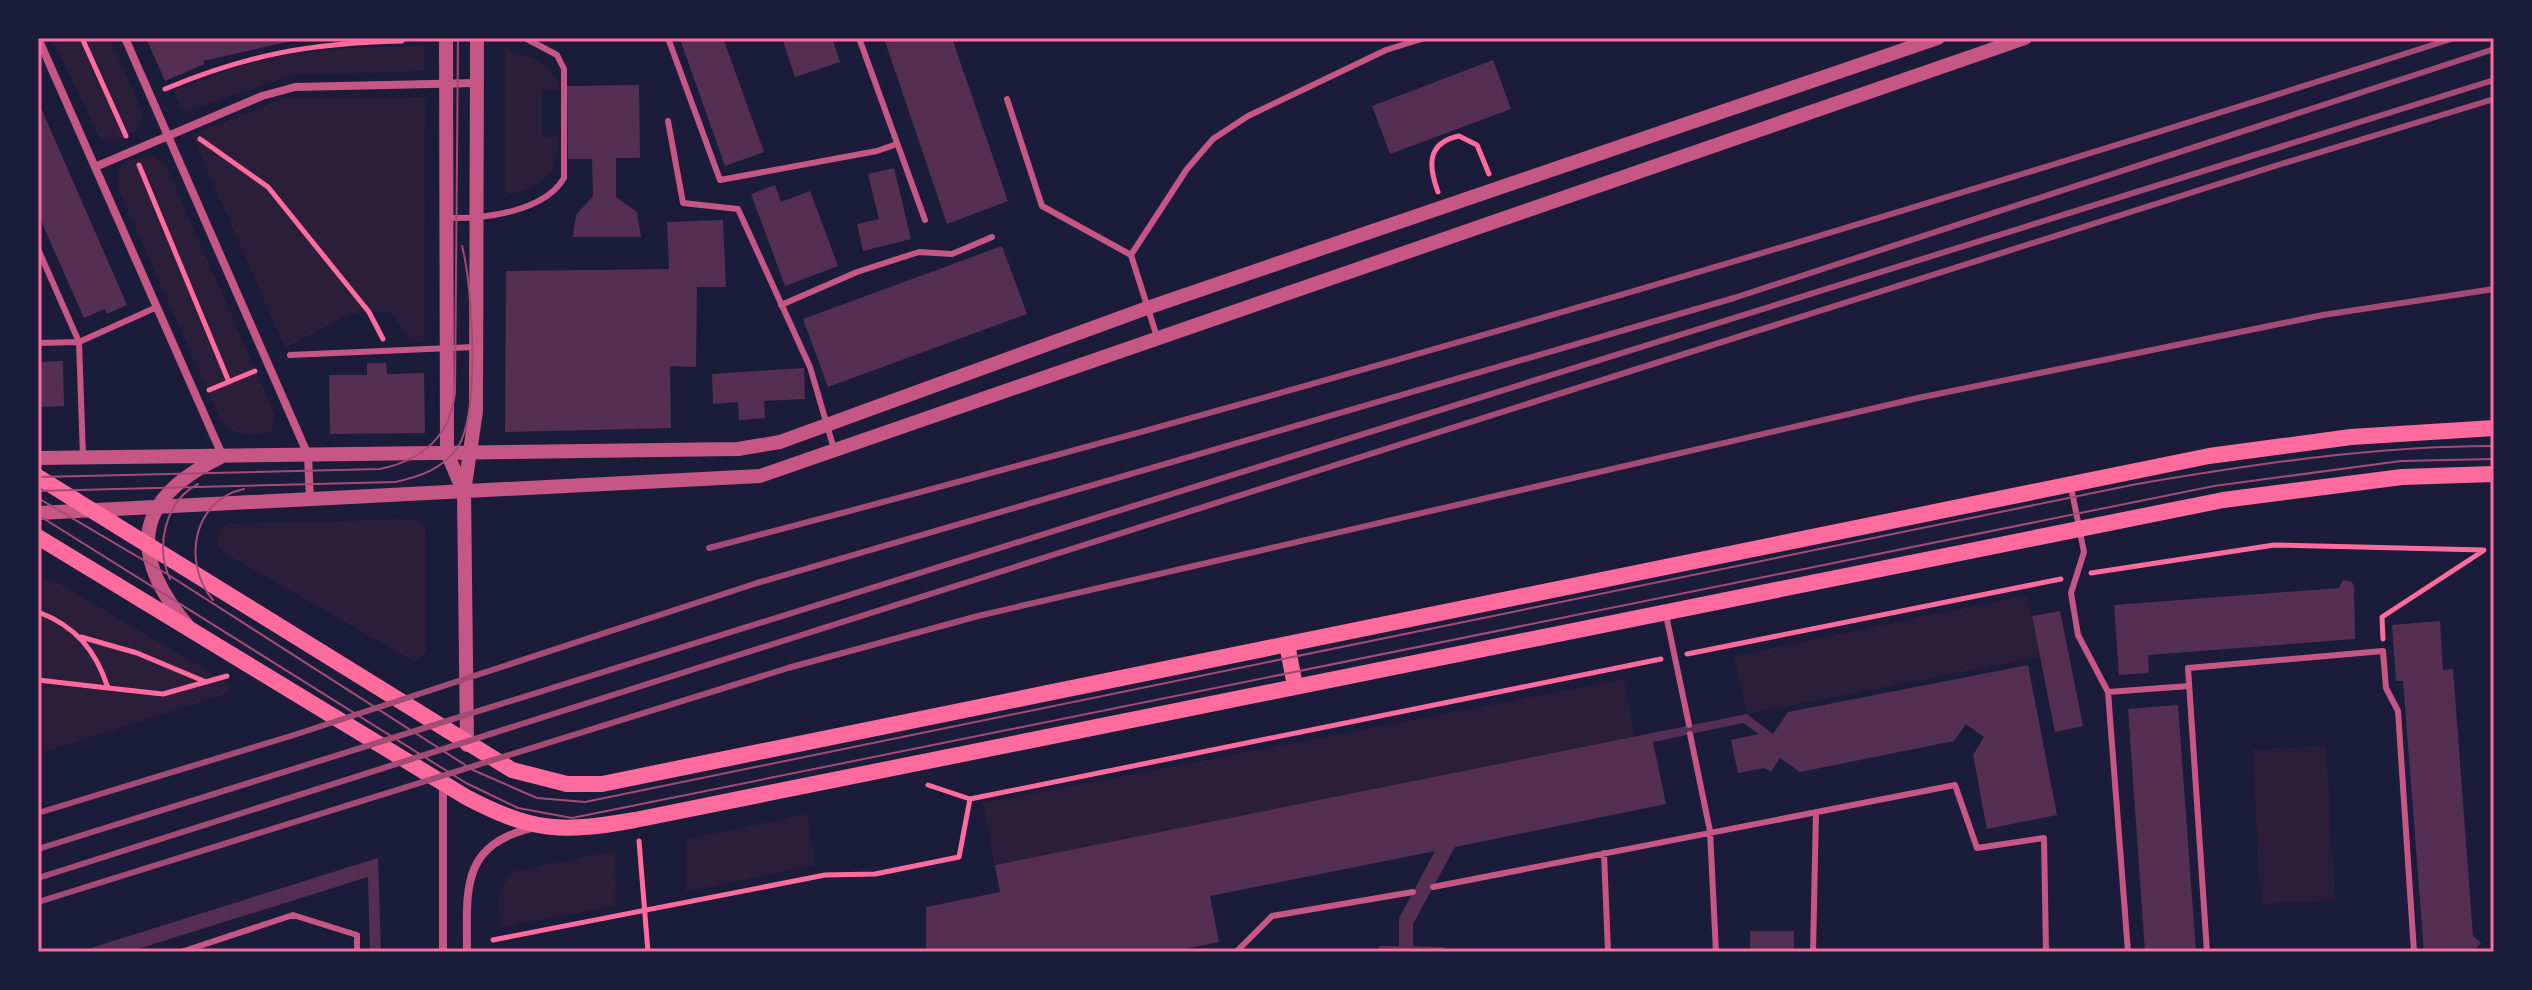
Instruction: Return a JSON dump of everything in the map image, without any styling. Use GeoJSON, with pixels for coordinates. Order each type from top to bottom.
{"type":"FeatureCollection","features":[{"type":"Feature","properties":{"kind":"main road"},"geometry":{"type":"LineString","coordinates":[[38,477],[467,745],[536,779],[602,784],[2239,451],[2351,437],[2494,428]]}},
{"type":"Feature","properties":{"kind":"main road"},"geometry":{"type":"LineString","coordinates":[[38,537],[504,817],[535,827],[561,829],[609,824],[2080,528],[2307,487],[2402,477],[2494,474]]}},
{"type":"Feature","properties":{"kind":"main road"},"geometry":{"type":"LineString","coordinates":[[1287,644],[1295,686]]}},
{"type":"Feature","properties":{"kind":"street"},"geometry":{"type":"LineString","coordinates":[[38,38],[223,457]]}},
{"type":"Feature","properties":{"kind":"street"},"geometry":{"type":"LineString","coordinates":[[125,38],[308,455],[310,500]]}},
{"type":"Feature","properties":{"kind":"street"},"geometry":{"type":"LineString","coordinates":[[446,38],[447,453],[464,492]]}},
{"type":"Feature","properties":{"kind":"street"},"geometry":{"type":"LineString","coordinates":[[467,745],[464,492],[476,411],[477,38]]}},
{"type":"Feature","properties":{"kind":"street"},"geometry":{"type":"LineString","coordinates":[[38,458],[738,449],[780,442],[1147,308],[1938,38]]}},
{"type":"Feature","properties":{"kind":"street"},"geometry":{"type":"LineString","coordinates":[[38,513],[742,478],[836,452],[2025,38]]}},
{"type":"Feature","properties":{"kind":"street"},"geometry":{"type":"LineString","coordinates":[[95,167],[167,134],[295,87],[477,83]]}},
{"type":"Feature","properties":{"kind":"street"},"geometry":{"type":"LineString","coordinates":[[190,628],[163,590],[147,543],[151,516],[188,473],[223,457]]}},
{"type":"Feature","properties":{"kind":"street"},"geometry":{"type":"LineString","coordinates":[[442,782],[443,952]]}},
{"type":"Feature","properties":{"kind":"street"},"geometry":{"type":"LineString","coordinates":[[467,952],[467,892],[472,870],[489,844],[505,834],[535,827]]}},
{"type":"Feature","properties":{"kind":"lane"},"geometry":{"type":"LineString","coordinates":[[447,218],[477,219],[555,193],[564,178],[564,69],[557,55],[525,38]]}},
{"type":"Feature","properties":{"kind":"lane"},"geometry":{"type":"LineString","coordinates":[[668,38],[720,180],[877,151],[897,144]]}},
{"type":"Feature","properties":{"kind":"lane"},"geometry":{"type":"LineString","coordinates":[[859,38],[925,220]]}},
{"type":"Feature","properties":{"kind":"lane"},"geometry":{"type":"LineString","coordinates":[[1131,255],[1187,169],[1213,139],[1248,116],[1386,50],[1425,38]]}},
{"type":"Feature","properties":{"kind":"lane"},"geometry":{"type":"LineString","coordinates":[[1007,99],[1042,206],[1131,255],[1158,340]]}},
{"type":"Feature","properties":{"kind":"lane"},"geometry":{"type":"LineString","coordinates":[[668,121],[683,203],[738,209],[810,367],[836,452]]}},
{"type":"Feature","properties":{"kind":"lane"},"geometry":{"type":"LineString","coordinates":[[781,305],[857,272],[919,252],[952,254],[992,237]]}},
{"type":"Feature","properties":{"kind":"lane"},"geometry":{"type":"LineString","coordinates":[[38,249],[79,342],[83,458]]}},
{"type":"Feature","properties":{"kind":"lane"},"geometry":{"type":"LineString","coordinates":[[38,343],[79,342],[157,307]]}},
{"type":"Feature","properties":{"kind":"lane"},"geometry":{"type":"LineString","coordinates":[[290,355],[388,348],[476,347]]}},
{"type":"Feature","properties":{"kind":"lane"},"geometry":{"type":"LineString","coordinates":[[2071,483],[2084,552],[2071,593],[2078,635],[2108,692],[2128,952]]}},
{"type":"Feature","properties":{"kind":"lane"},"geometry":{"type":"LineString","coordinates":[[1665,612],[1689,725]]}},
{"type":"Feature","properties":{"kind":"lane"},"geometry":{"type":"LineString","coordinates":[[2207,952],[2188,668],[2383,651],[2386,688],[2398,711],[2414,952]]}},
{"type":"Feature","properties":{"kind":"lane"},"geometry":{"type":"LineString","coordinates":[[2108,692],[2189,686]]}},
{"type":"Feature","properties":{"kind":"lane"},"geometry":{"type":"LineString","coordinates":[[1690,734],[1710,831],[1716,952]]}},
{"type":"Feature","properties":{"kind":"lane"},"geometry":{"type":"LineString","coordinates":[[1433,887],[1955,785],[1977,848],[2044,838],[2046,952]]}},
{"type":"Feature","properties":{"kind":"lane"},"geometry":{"type":"LineString","coordinates":[[1813,952],[1816,812]]}},
{"type":"Feature","properties":{"kind":"lane"},"geometry":{"type":"LineString","coordinates":[[1604,853],[1608,952]]}},
{"type":"Feature","properties":{"kind":"lane"},"geometry":{"type":"LineString","coordinates":[[1236,952],[1272,916],[1413,892]]}},
{"type":"Feature","properties":{"kind":"lane"},"geometry":{"type":"LineString","coordinates":[[181,952],[293,915],[357,935],[357,952]]}},
{"type":"Feature","properties":{"kind":"path"},"geometry":{"type":"LineString","coordinates":[[82,38],[126,137]]}},
{"type":"Feature","properties":{"kind":"path"},"geometry":{"type":"LineString","coordinates":[[165,89],[208,71],[286,50],[332,42],[402,41]]}},
{"type":"Feature","properties":{"kind":"path"},"geometry":{"type":"LineString","coordinates":[[183,128],[231,158],[268,187],[369,312],[388,348]]}},
{"type":"Feature","properties":{"kind":"path"},"geometry":{"type":"LineString","coordinates":[[1438,193],[1430,162],[1432,152],[1448,138],[1459,136],[1470,139],[1482,153],[1490,175]]}},
{"type":"Feature","properties":{"kind":"path"},"geometry":{"type":"LineString","coordinates":[[136,158],[229,382]]}},
{"type":"Feature","properties":{"kind":"path"},"geometry":{"type":"LineString","coordinates":[[207,391],[256,370]]}},
{"type":"Feature","properties":{"kind":"path"},"geometry":{"type":"LineString","coordinates":[[1731,645],[2077,575],[2274,545],[2484,550],[2382,617],[2383,651]]}},
{"type":"Feature","properties":{"kind":"path"},"geometry":{"type":"LineString","coordinates":[[38,612],[81,637],[137,653],[206,682]]}},
{"type":"Feature","properties":{"kind":"path"},"geometry":{"type":"LineString","coordinates":[[81,637],[99,660],[108,688]]}},
{"type":"Feature","properties":{"kind":"path"},"geometry":{"type":"LineString","coordinates":[[928,785],[970,799],[1615,670]]}},
{"type":"Feature","properties":{"kind":"path"},"geometry":{"type":"LineString","coordinates":[[38,680],[163,694],[227,676]]}},
{"type":"Feature","properties":{"kind":"path"},"geometry":{"type":"LineString","coordinates":[[493,940],[825,875],[875,874],[959,857],[970,799]]}},
{"type":"Feature","properties":{"kind":"path"},"geometry":{"type":"LineString","coordinates":[[639,841],[648,952]]}},
{"type":"Feature","properties":{"kind":"shaded area"},"geometry":{"type":"Polygon","coordinates":[[[52,38],[110,38],[143,113],[139,129],[119,141],[100,139],[52,38]]]}},
{"type":"Feature","properties":{"kind":"shaded area"},"geometry":{"type":"Polygon","coordinates":[[[424,46],[424,71],[291,75],[183,113],[173,91],[250,63],[293,54],[424,46]]]}},
{"type":"Feature","properties":{"kind":"shaded area"},"geometry":{"type":"Polygon","coordinates":[[[505,48],[540,62],[552,73],[559,90],[542,90],[542,137],[558,137],[551,171],[538,184],[505,196],[505,48]]]}},
{"type":"Feature","properties":{"kind":"shaded area"},"geometry":{"type":"Polygon","coordinates":[[[425,97],[424,341],[410,340],[391,312],[352,313],[285,348],[192,135],[285,98],[425,97]]]}},
{"type":"Feature","properties":{"kind":"shaded area"},"geometry":{"type":"Polygon","coordinates":[[[154,155],[166,165],[275,415],[271,431],[244,435],[221,421],[118,189],[118,169],[125,162],[154,155]]]}},
{"type":"Feature","properties":{"kind":"shaded area"},"geometry":{"type":"Polygon","coordinates":[[[413,519],[424,524],[426,530],[426,650],[420,660],[412,660],[222,552],[217,544],[220,528],[229,524],[413,519]]]}},
{"type":"Feature","properties":{"kind":"shaded area"},"geometry":{"type":"Polygon","coordinates":[[[38,575],[60,584],[232,685],[226,694],[38,754],[38,575]]]}},
{"type":"Feature","properties":{"kind":"shaded area"},"geometry":{"type":"Polygon","coordinates":[[[2027,595],[2040,657],[1747,714],[1734,656],[2027,595]]]}},
{"type":"Feature","properties":{"kind":"shaded area"},"geometry":{"type":"Polygon","coordinates":[[[1624,679],[1635,736],[995,865],[983,803],[1624,679]]]}},
{"type":"Feature","properties":{"kind":"shaded area"},"geometry":{"type":"Polygon","coordinates":[[[2326,746],[2335,900],[2261,904],[2252,750],[2326,746]]]}},
{"type":"Feature","properties":{"kind":"shaded area"},"geometry":{"type":"Polygon","coordinates":[[[808,814],[815,865],[686,892],[686,839],[808,814]]]}},
{"type":"Feature","properties":{"kind":"shaded area"},"geometry":{"type":"Polygon","coordinates":[[[615,851],[616,906],[500,927],[499,893],[511,872],[615,851]]]}},
{"type":"Feature","properties":{"kind":"building"},"geometry":{"type":"Polygon","coordinates":[[[146,38],[300,39],[203,61],[204,64],[165,81],[146,38]]]}},
{"type":"Feature","properties":{"kind":"building"},"geometry":{"type":"Polygon","coordinates":[[[723,38],[764,152],[725,166],[680,39],[723,38]]]}},
{"type":"Feature","properties":{"kind":"building"},"geometry":{"type":"Polygon","coordinates":[[[782,38],[832,38],[840,62],[795,77],[782,38]]]}},
{"type":"Feature","properties":{"kind":"building"},"geometry":{"type":"Polygon","coordinates":[[[884,38],[952,38],[1008,201],[947,224],[884,38]]]}},
{"type":"Feature","properties":{"kind":"building"},"geometry":{"type":"Polygon","coordinates":[[[1493,60],[1511,109],[1390,154],[1372,106],[1493,60]]]}},
{"type":"Feature","properties":{"kind":"building"},"geometry":{"type":"Polygon","coordinates":[[[639,85],[640,158],[616,158],[616,197],[637,212],[641,237],[573,237],[576,215],[593,196],[592,159],[568,159],[567,86],[639,85]]]}},
{"type":"Feature","properties":{"kind":"building"},"geometry":{"type":"Polygon","coordinates":[[[38,101],[127,305],[107,314],[105,309],[84,318],[38,214],[38,101]]]}},
{"type":"Feature","properties":{"kind":"building"},"geometry":{"type":"Polygon","coordinates":[[[894,168],[911,239],[863,251],[857,224],[879,219],[868,174],[894,168]]]}},
{"type":"Feature","properties":{"kind":"building"},"geometry":{"type":"Polygon","coordinates":[[[775,185],[781,202],[810,191],[838,266],[785,286],[751,194],[775,185]]]}},
{"type":"Feature","properties":{"kind":"building"},"geometry":{"type":"Polygon","coordinates":[[[723,220],[726,287],[697,287],[696,367],[670,366],[671,428],[505,432],[506,271],[669,269],[667,222],[723,220]]]}},
{"type":"Feature","properties":{"kind":"building"},"geometry":{"type":"Polygon","coordinates":[[[1002,246],[1027,314],[828,387],[803,319],[1002,246]]]}},
{"type":"Feature","properties":{"kind":"building"},"geometry":{"type":"Polygon","coordinates":[[[63,361],[64,406],[38,407],[38,362],[63,361]]]}},
{"type":"Feature","properties":{"kind":"building"},"geometry":{"type":"Polygon","coordinates":[[[367,363],[386,363],[387,374],[424,373],[425,433],[330,434],[329,375],[367,375],[367,363]]]}},
{"type":"Feature","properties":{"kind":"building"},"geometry":{"type":"Polygon","coordinates":[[[804,368],[805,399],[764,401],[765,418],[739,420],[738,402],[713,404],[712,374],[804,368]]]}},
{"type":"Feature","properties":{"kind":"building"},"geometry":{"type":"Polygon","coordinates":[[[2343,580],[2352,582],[2354,586],[2355,639],[2148,655],[2149,673],[2119,675],[2114,605],[2339,588],[2343,580]]]}},
{"type":"Feature","properties":{"kind":"building"},"geometry":{"type":"Polygon","coordinates":[[[2060,611],[2083,726],[2055,732],[2032,616],[2060,611]]]}},
{"type":"Feature","properties":{"kind":"building"},"geometry":{"type":"Polygon","coordinates":[[[2440,621],[2443,670],[2453,669],[2473,936],[2481,943],[2474,951],[2424,952],[2403,681],[2396,681],[2392,625],[2440,621]]]}},
{"type":"Feature","properties":{"kind":"building"},"geometry":{"type":"Polygon","coordinates":[[[2028,665],[2057,815],[1987,829],[1973,755],[1984,737],[1966,724],[1954,741],[1800,772],[1780,758],[1771,772],[1764,768],[1738,773],[1731,740],[1759,734],[1743,723],[1653,742],[1666,804],[1455,847],[1413,924],[1413,946],[1445,947],[1444,952],[1379,952],[1379,946],[1399,946],[1399,918],[1435,851],[1210,896],[1219,942],[1170,952],[926,952],[926,907],[1000,892],[995,865],[1747,714],[1773,734],[1788,712],[2028,665]]]}},
{"type":"Feature","properties":{"kind":"building"},"geometry":{"type":"Polygon","coordinates":[[[2178,705],[2196,952],[2145,952],[2128,709],[2178,705]]]}},
{"type":"Feature","properties":{"kind":"building"},"geometry":{"type":"Polygon","coordinates":[[[378,858],[381,952],[370,952],[368,877],[128,952],[78,952],[378,858]]]}},
{"type":"Feature","properties":{"kind":"building"},"geometry":{"type":"Polygon","coordinates":[[[1750,931],[1794,931],[1794,952],[1750,952],[1750,931]]]}},
{"type":"Feature","properties":{"kind":"tram line"},"geometry":{"type":"LineString","coordinates":[[38,477],[380,469],[409,460],[432,444],[447,422],[455,393],[458,38]]}},
{"type":"Feature","properties":{"kind":"tram line"},"geometry":{"type":"LineString","coordinates":[[38,491],[395,482],[422,475],[438,466],[452,455],[465,430],[472,379],[469,289],[462,246]]}},
{"type":"Feature","properties":{"kind":"tram line"},"geometry":{"type":"LineString","coordinates":[[38,498],[167,574],[473,770],[537,798],[585,802],[2137,484],[2270,463],[2359,453],[2494,446]]}},
{"type":"Feature","properties":{"kind":"tram line"},"geometry":{"type":"LineString","coordinates":[[38,515],[466,783],[518,808],[572,818],[2214,486],[2401,461],[2494,459]]}},
{"type":"Feature","properties":{"kind":"tram line"},"geometry":{"type":"LineString","coordinates":[[170,579],[163,553],[166,526],[178,502],[198,484]]}},
{"type":"Feature","properties":{"kind":"tram line"},"geometry":{"type":"LineString","coordinates":[[213,600],[197,569],[197,535],[203,519],[213,506],[226,495],[244,489]]}},
{"type":"Feature","properties":{"kind":"railway"},"geometry":{"type":"LineString","coordinates":[[709,548],[1148,430],[1585,305],[2020,175],[2454,38]]}},
{"type":"Feature","properties":{"kind":"railway"},"geometry":{"type":"LineString","coordinates":[[38,813],[294,735],[757,583],[1734,298],[2494,49]]}},
{"type":"Feature","properties":{"kind":"railway"},"geometry":{"type":"LineString","coordinates":[[38,849],[2494,80]]}},
{"type":"Feature","properties":{"kind":"railway"},"geometry":{"type":"LineString","coordinates":[[38,878],[2494,99]]}},
{"type":"Feature","properties":{"kind":"railway"},"geometry":{"type":"LineString","coordinates":[[38,902],[788,668],[978,616],[1918,398],[2323,315],[2494,289]]}}]}
